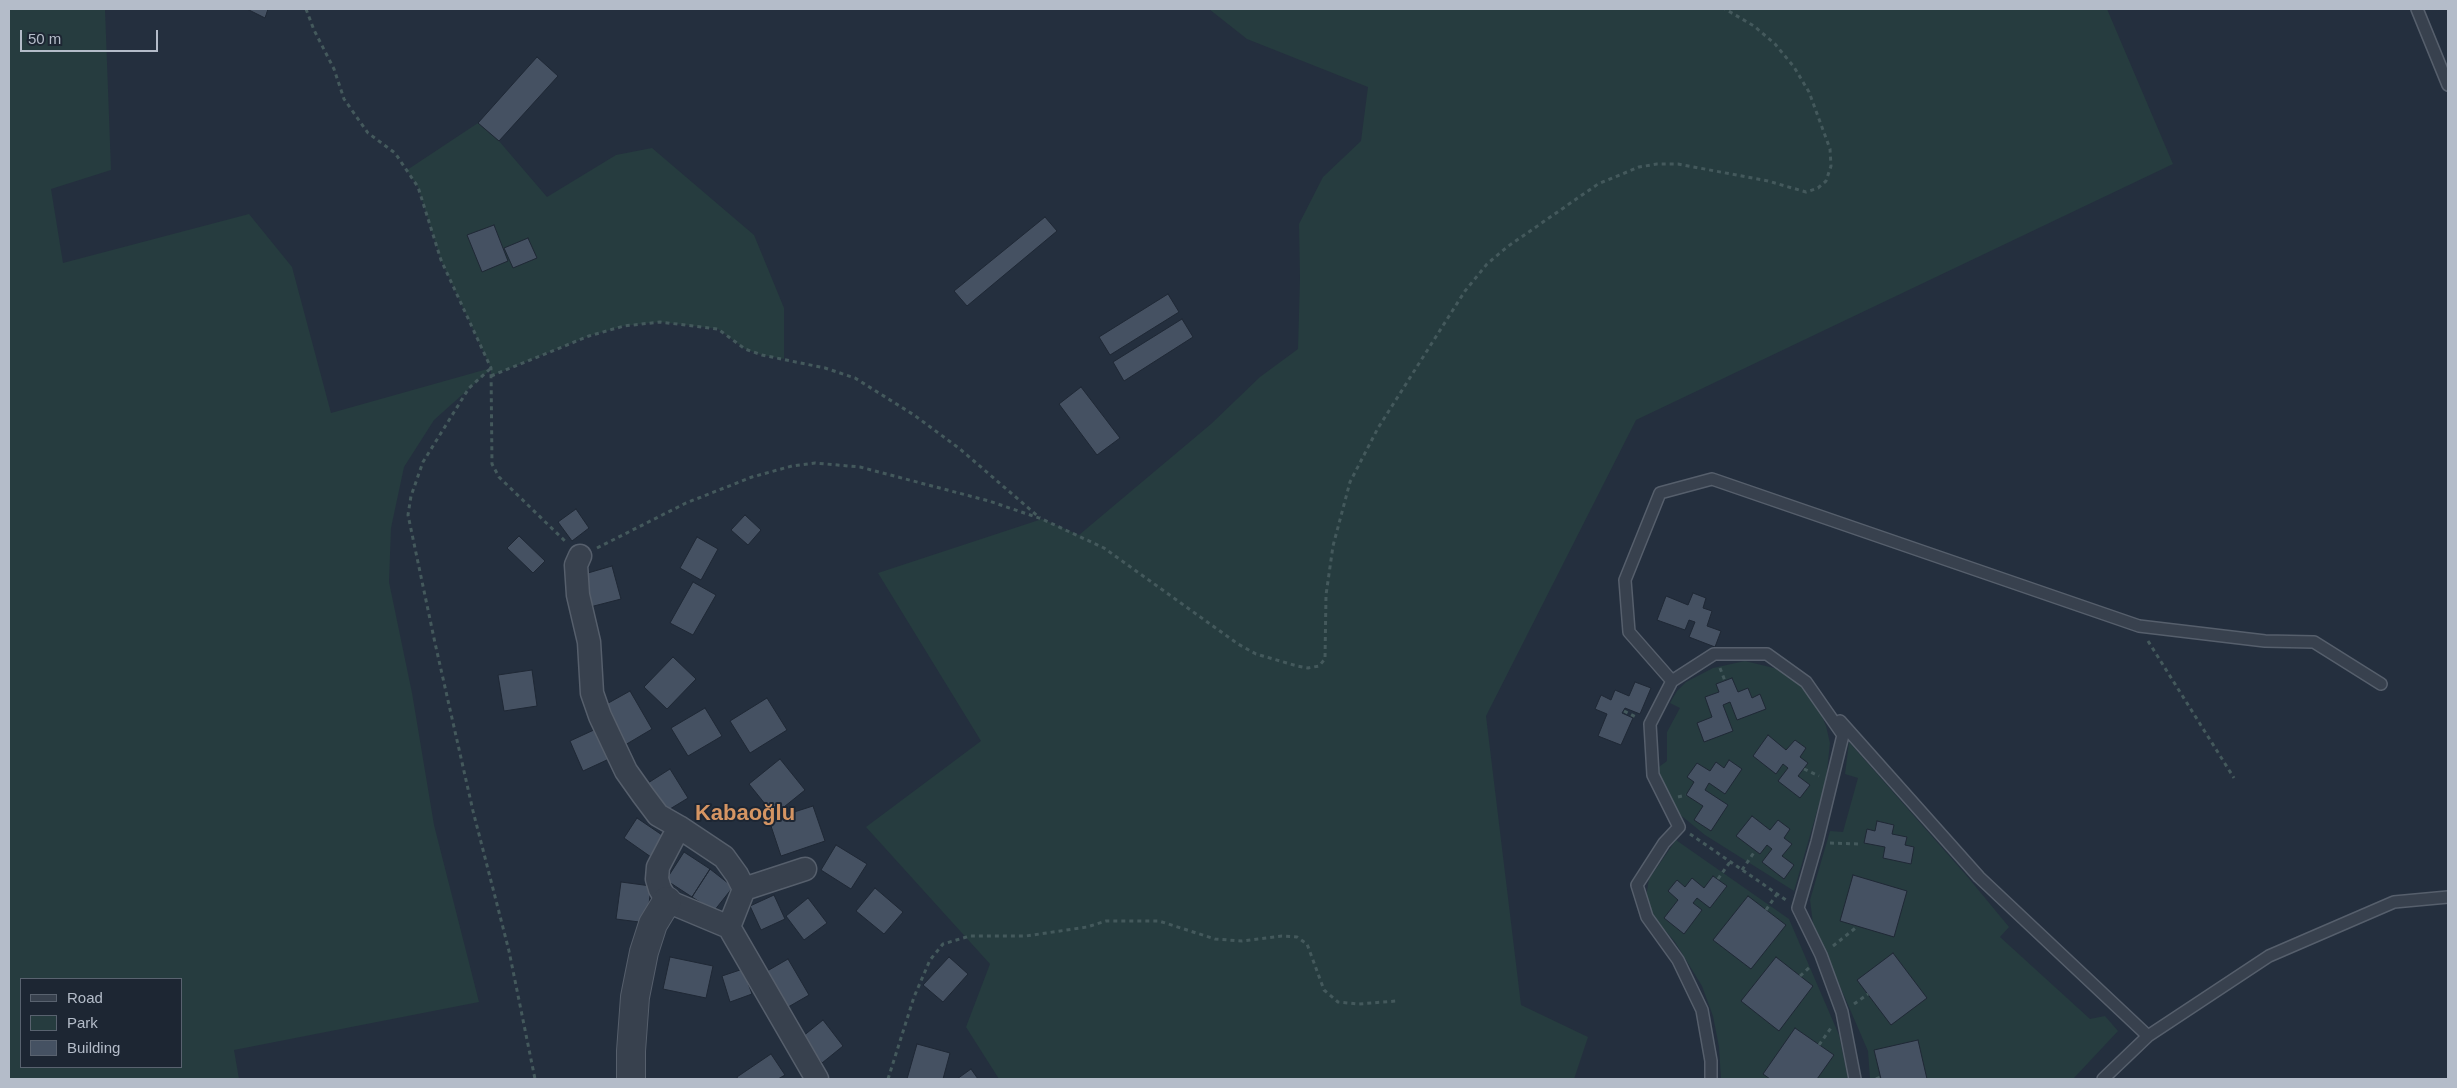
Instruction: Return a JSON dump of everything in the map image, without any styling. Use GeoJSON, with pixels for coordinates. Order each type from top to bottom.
{"type":"FeatureCollection","features":[{"type":"Feature","properties":{"kind":"street"},"geometry":{"type":"LineString","coordinates":[[580,556],[576,565],[578,595],[590,642],[592,693],[600,716],[626,771],[658,814],[679,826],[724,858],[744,889]]}},
{"type":"Feature","properties":{"kind":"street"},"geometry":{"type":"LineString","coordinates":[[679,826],[658,867],[657,879],[668,901],[729,928],[817,1079]]}},
{"type":"Feature","properties":{"kind":"street"},"geometry":{"type":"LineString","coordinates":[[744,889],[805,869]]}},
{"type":"Feature","properties":{"kind":"street"},"geometry":{"type":"LineString","coordinates":[[729,928],[744,889]]}},
{"type":"Feature","properties":{"kind":"street"},"geometry":{"type":"LineString","coordinates":[[631,1079],[635,997],[644,952],[652,924],[668,901]]}},
{"type":"Feature","properties":{"kind":"lane"},"geometry":{"type":"LineString","coordinates":[[2417,9],[2448,85]]}},
{"type":"Feature","properties":{"kind":"lane"},"geometry":{"type":"LineString","coordinates":[[1672,680],[1630,632],[1625,580],[1660,492],[1712,478],[2138,626],[2264,641],[2314,642],[2381,684]]}},
{"type":"Feature","properties":{"kind":"lane"},"geometry":{"type":"LineString","coordinates":[[1711,1079],[1711,1061],[1702,1010],[1678,960],[1647,917],[1636,885],[1664,843],[1679,827],[1653,776],[1650,724],[1672,680],[1714,654],[1767,654],[1806,682],[1979,877],[2148,1036]]}},
{"type":"Feature","properties":{"kind":"lane"},"geometry":{"type":"LineString","coordinates":[[1806,682],[1843,735],[1817,842],[1798,908],[1822,955],[1842,1012],[1855,1079]]}},
{"type":"Feature","properties":{"kind":"lane"},"geometry":{"type":"LineString","coordinates":[[2103,1079],[2148,1036],[2269,956],[2394,902],[2448,896]]}},
{"type":"Feature","properties":{"kind":"path"},"geometry":{"type":"LineString","coordinates":[[306,9],[314,30],[334,69],[344,99],[368,133],[395,153],[418,187],[441,260],[491,368],[492,464],[499,477],[580,556],[722,487],[792,466],[815,463],[860,467],[989,501],[1042,519],[1104,548],[1238,644],[1256,654],[1308,668],[1319,666],[1324,659],[1326,595],[1333,546],[1350,482],[1378,428],[1465,290],[1487,264],[1507,247],[1598,184],[1639,167],[1657,164],[1678,164],[1768,180],[1806,192],[1818,188],[1826,181],[1831,166],[1830,149],[1813,102],[1799,75],[1775,44],[1754,26],[1726,9]]}},
{"type":"Feature","properties":{"kind":"path"},"geometry":{"type":"LineString","coordinates":[[491,376],[589,336],[624,326],[660,322],[718,329],[745,349],[762,355],[825,368],[855,378],[914,415],[960,449],[1042,519]]}},
{"type":"Feature","properties":{"kind":"path"},"geometry":{"type":"LineString","coordinates":[[491,368],[470,388],[423,462],[411,496],[408,515],[435,643],[473,811],[508,951],[535,1079]]}},
{"type":"Feature","properties":{"kind":"path"},"geometry":{"type":"LineString","coordinates":[[2138,626],[2234,778]]}},
{"type":"Feature","properties":{"kind":"path"},"geometry":{"type":"LineString","coordinates":[[1679,827],[1798,908]]}},
{"type":"Feature","properties":{"kind":"path"},"geometry":{"type":"LineString","coordinates":[[1817,842],[1858,844]]}},
{"type":"Feature","properties":{"kind":"path"},"geometry":{"type":"LineString","coordinates":[[1742,870],[1755,851]]}},
{"type":"Feature","properties":{"kind":"path"},"geometry":{"type":"LineString","coordinates":[[1718,880],[1730,862]]}},
{"type":"Feature","properties":{"kind":"path"},"geometry":{"type":"LineString","coordinates":[[1766,910],[1777,894]]}},
{"type":"Feature","properties":{"kind":"path"},"geometry":{"type":"LineString","coordinates":[[888,1079],[914,998],[930,960],[943,944],[970,936],[1026,936],[1087,927],[1106,921],[1159,921],[1215,939],[1242,941],[1282,936],[1297,937],[1307,944],[1324,990],[1338,1002],[1359,1004],[1396,1001]]}},
{"type":"Feature","properties":{"kind":"path"},"geometry":{"type":"LineString","coordinates":[[1822,955],[1858,926]]}},
{"type":"Feature","properties":{"kind":"path"},"geometry":{"type":"LineString","coordinates":[[1876,1079],[1881,1077]]}},
{"type":"Feature","properties":{"kind":"green space"},"geometry":{"type":"Polygon","coordinates":[[[9,9],[105,9],[111,170],[51,189],[63,263],[249,214],[292,267],[331,413],[491,368],[441,260],[418,187],[407,170],[478,123],[499,141],[547,197],[616,155],[652,148],[754,235],[784,308],[784,359],[762,355],[745,349],[718,329],[660,322],[624,326],[589,336],[491,376],[491,369],[434,420],[404,467],[391,528],[389,582],[412,693],[434,825],[479,1002],[234,1050],[239,1079],[9,1079],[9,9]]]}},
{"type":"Feature","properties":{"kind":"green space"},"geometry":{"type":"Polygon","coordinates":[[[1209,9],[2107,9],[2173,164],[1636,420],[1486,716],[1521,1005],[1588,1037],[1574,1079],[999,1079],[966,1027],[990,964],[866,827],[981,741],[878,573],[1042,519],[1079,535],[1211,424],[1260,377],[1298,349],[1299,224],[1323,177],[1361,141],[1368,87],[1247,39],[1209,9]]]}},
{"type":"Feature","properties":{"kind":"green space"},"geometry":{"type":"Polygon","coordinates":[[[1745,661],[1778,669],[1805,688],[1821,714],[1830,743],[1826,780],[1794,891],[1705,835],[1678,813],[1656,769],[1667,761],[1667,732],[1680,708],[1670,703],[1677,691],[1686,682],[1713,668],[1745,661]]]}},
{"type":"Feature","properties":{"kind":"green space"},"geometry":{"type":"Polygon","coordinates":[[[1849,742],[2009,927],[2000,937],[2090,1019],[2105,1016],[2118,1031],[2073,1079],[1870,1079],[1868,1051],[1813,924],[1810,900],[1830,831],[1843,832],[1858,778],[1845,774],[1849,742]]]}},
{"type":"Feature","properties":{"kind":"green space"},"geometry":{"type":"Polygon","coordinates":[[[1676,840],[1789,919],[1839,1035],[1848,1079],[1721,1079],[1719,1047],[1713,1016],[1702,986],[1675,942],[1653,916],[1646,897],[1649,879],[1676,840]]]}},
{"type":"Feature","properties":{"kind":"building"},"geometry":{"type":"Polygon","coordinates":[[[247,9],[268,9],[265,18],[247,9]]]}},
{"type":"Feature","properties":{"kind":"building"},"geometry":{"type":"Polygon","coordinates":[[[537,57],[558,76],[499,141],[478,123],[537,57]]]}},
{"type":"Feature","properties":{"kind":"building"},"geometry":{"type":"Polygon","coordinates":[[[1045,217],[1057,231],[967,306],[954,291],[1045,217]]]}},
{"type":"Feature","properties":{"kind":"building"},"geometry":{"type":"Polygon","coordinates":[[[494,225],[508,261],[482,272],[467,235],[494,225]]]}},
{"type":"Feature","properties":{"kind":"building"},"geometry":{"type":"Polygon","coordinates":[[[528,238],[537,258],[513,268],[504,248],[528,238]]]}},
{"type":"Feature","properties":{"kind":"building"},"geometry":{"type":"Polygon","coordinates":[[[1168,294],[1179,312],[1110,355],[1099,337],[1168,294]]]}},
{"type":"Feature","properties":{"kind":"building"},"geometry":{"type":"Polygon","coordinates":[[[1182,319],[1193,337],[1124,381],[1113,362],[1182,319]]]}},
{"type":"Feature","properties":{"kind":"building"},"geometry":{"type":"Polygon","coordinates":[[[1081,387],[1120,438],[1097,455],[1059,404],[1081,387]]]}},
{"type":"Feature","properties":{"kind":"building"},"geometry":{"type":"Polygon","coordinates":[[[576,509],[589,528],[572,541],[558,522],[576,509]]]}},
{"type":"Feature","properties":{"kind":"building"},"geometry":{"type":"Polygon","coordinates":[[[745,515],[761,530],[748,545],[731,530],[745,515]]]}},
{"type":"Feature","properties":{"kind":"building"},"geometry":{"type":"Polygon","coordinates":[[[519,536],[545,561],[533,573],[507,548],[519,536]]]}},
{"type":"Feature","properties":{"kind":"building"},"geometry":{"type":"Polygon","coordinates":[[[697,537],[718,549],[701,580],[680,568],[697,537]]]}},
{"type":"Feature","properties":{"kind":"building"},"geometry":{"type":"Polygon","coordinates":[[[612,566],[621,599],[590,607],[581,575],[612,566]]]}},
{"type":"Feature","properties":{"kind":"building"},"geometry":{"type":"Polygon","coordinates":[[[693,582],[716,595],[693,635],[670,623],[693,582]]]}},
{"type":"Feature","properties":{"kind":"building"},"geometry":{"type":"Polygon","coordinates":[[[1693,593],[1706,598],[1703,608],[1712,611],[1707,626],[1721,631],[1715,647],[1689,637],[1695,622],[1689,620],[1685,630],[1657,620],[1666,596],[1688,605],[1693,593]]]}},
{"type":"Feature","properties":{"kind":"building"},"geometry":{"type":"Polygon","coordinates":[[[673,657],[696,679],[667,709],[644,687],[673,657]]]}},
{"type":"Feature","properties":{"kind":"building"},"geometry":{"type":"Polygon","coordinates":[[[532,670],[537,706],[504,711],[498,675],[532,670]]]}},
{"type":"Feature","properties":{"kind":"building"},"geometry":{"type":"Polygon","coordinates":[[[1732,678],[1738,692],[1748,688],[1752,698],[1760,694],[1766,709],[1737,720],[1730,702],[1723,705],[1733,731],[1704,742],[1697,723],[1712,717],[1705,697],[1719,692],[1716,684],[1732,678]]]}},
{"type":"Feature","properties":{"kind":"building"},"geometry":{"type":"Polygon","coordinates":[[[1635,682],[1651,688],[1640,714],[1625,708],[1622,713],[1633,718],[1621,745],[1598,736],[1607,714],[1595,709],[1601,695],[1611,700],[1615,690],[1629,696],[1635,682]]]}},
{"type":"Feature","properties":{"kind":"building"},"geometry":{"type":"Polygon","coordinates":[[[630,691],[652,729],[625,745],[603,706],[630,691]]]}},
{"type":"Feature","properties":{"kind":"building"},"geometry":{"type":"Polygon","coordinates":[[[767,698],[787,730],[750,753],[730,721],[767,698]]]}},
{"type":"Feature","properties":{"kind":"building"},"geometry":{"type":"Polygon","coordinates":[[[705,708],[722,736],[688,756],[671,728],[705,708]]]}},
{"type":"Feature","properties":{"kind":"building"},"geometry":{"type":"Polygon","coordinates":[[[596,729],[609,759],[583,771],[570,741],[596,729]]]}},
{"type":"Feature","properties":{"kind":"building"},"geometry":{"type":"Polygon","coordinates":[[[1768,735],[1786,750],[1795,740],[1806,748],[1800,757],[1808,763],[1798,776],[1810,785],[1800,798],[1778,781],[1788,768],[1783,764],[1776,774],[1753,756],[1768,735]]]}},
{"type":"Feature","properties":{"kind":"building"},"geometry":{"type":"Polygon","coordinates":[[[780,759],[805,790],[774,815],[749,784],[780,759]]]}},
{"type":"Feature","properties":{"kind":"building"},"geometry":{"type":"Polygon","coordinates":[[[1729,760],[1742,769],[1725,794],[1709,783],[1705,790],[1728,805],[1711,831],[1694,820],[1703,806],[1686,795],[1694,782],[1687,777],[1697,763],[1710,771],[1716,762],[1724,768],[1729,760]]]}},
{"type":"Feature","properties":{"kind":"building"},"geometry":{"type":"Polygon","coordinates":[[[670,769],[688,798],[665,812],[648,783],[670,769]]]}},
{"type":"Feature","properties":{"kind":"building"},"geometry":{"type":"Polygon","coordinates":[[[813,806],[825,841],[781,856],[769,820],[813,806]]]}},
{"type":"Feature","properties":{"kind":"building"},"geometry":{"type":"Polygon","coordinates":[[[1752,816],[1770,830],[1778,820],[1790,829],[1784,838],[1792,844],[1782,856],[1794,865],[1784,879],[1762,862],[1772,849],[1767,845],[1760,854],[1736,836],[1752,816]]]}},
{"type":"Feature","properties":{"kind":"building"},"geometry":{"type":"Polygon","coordinates":[[[637,818],[665,837],[651,857],[624,838],[637,818]]]}},
{"type":"Feature","properties":{"kind":"building"},"geometry":{"type":"Polygon","coordinates":[[[1877,821],[1894,825],[1892,834],[1907,837],[1905,845],[1914,847],[1911,864],[1883,858],[1885,847],[1864,843],[1867,829],[1875,831],[1877,821]]]}},
{"type":"Feature","properties":{"kind":"building"},"geometry":{"type":"Polygon","coordinates":[[[836,845],[867,864],[851,889],[821,870],[836,845]]]}},
{"type":"Feature","properties":{"kind":"building"},"geometry":{"type":"Polygon","coordinates":[[[684,852],[710,869],[692,897],[666,880],[684,852]]]}},
{"type":"Feature","properties":{"kind":"building"},"geometry":{"type":"Polygon","coordinates":[[[710,869],[733,887],[714,911],[692,897],[710,869]]]}},
{"type":"Feature","properties":{"kind":"building"},"geometry":{"type":"Polygon","coordinates":[[[1853,875],[1907,891],[1894,937],[1840,921],[1853,875]]]}},
{"type":"Feature","properties":{"kind":"building"},"geometry":{"type":"Polygon","coordinates":[[[1713,876],[1727,886],[1710,908],[1697,898],[1693,903],[1702,910],[1684,934],[1664,918],[1678,900],[1668,891],[1677,880],[1685,887],[1692,878],[1704,888],[1713,876]]]}},
{"type":"Feature","properties":{"kind":"building"},"geometry":{"type":"Polygon","coordinates":[[[621,882],[651,886],[647,923],[616,919],[621,882]]]}},
{"type":"Feature","properties":{"kind":"building"},"geometry":{"type":"Polygon","coordinates":[[[875,888],[903,912],[884,934],[856,911],[875,888]]]}},
{"type":"Feature","properties":{"kind":"building"},"geometry":{"type":"Polygon","coordinates":[[[774,895],[785,919],[761,930],[750,906],[774,895]]]}},
{"type":"Feature","properties":{"kind":"building"},"geometry":{"type":"Polygon","coordinates":[[[1748,896],[1786,925],[1751,969],[1713,940],[1748,896]]]}},
{"type":"Feature","properties":{"kind":"building"},"geometry":{"type":"Polygon","coordinates":[[[808,898],[827,923],[804,940],[786,916],[808,898]]]}},
{"type":"Feature","properties":{"kind":"building"},"geometry":{"type":"Polygon","coordinates":[[[1893,953],[1927,998],[1891,1025],[1857,980],[1893,953]]]}},
{"type":"Feature","properties":{"kind":"building"},"geometry":{"type":"Polygon","coordinates":[[[670,957],[713,966],[706,998],[663,989],[670,957]]]}},
{"type":"Feature","properties":{"kind":"building"},"geometry":{"type":"Polygon","coordinates":[[[949,957],[968,974],[943,1002],[923,985],[949,957]]]}},
{"type":"Feature","properties":{"kind":"building"},"geometry":{"type":"Polygon","coordinates":[[[1776,957],[1813,986],[1779,1031],[1741,1001],[1776,957]]]}},
{"type":"Feature","properties":{"kind":"building"},"geometry":{"type":"Polygon","coordinates":[[[788,959],[809,995],[783,1010],[762,974],[788,959]]]}},
{"type":"Feature","properties":{"kind":"building"},"geometry":{"type":"Polygon","coordinates":[[[743,969],[752,994],[730,1002],[722,976],[743,969]]]}},
{"type":"Feature","properties":{"kind":"building"},"geometry":{"type":"Polygon","coordinates":[[[823,1020],[843,1046],[822,1063],[802,1037],[823,1020]]]}},
{"type":"Feature","properties":{"kind":"building"},"geometry":{"type":"Polygon","coordinates":[[[1795,1028],[1834,1055],[1817,1079],[1770,1079],[1763,1074],[1795,1028]]]}},
{"type":"Feature","properties":{"kind":"building"},"geometry":{"type":"Polygon","coordinates":[[[1918,1040],[1927,1079],[1881,1079],[1874,1050],[1918,1040]]]}},
{"type":"Feature","properties":{"kind":"building"},"geometry":{"type":"Polygon","coordinates":[[[917,1044],[950,1053],[943,1079],[907,1079],[917,1044]]]}},
{"type":"Feature","properties":{"kind":"building"},"geometry":{"type":"Polygon","coordinates":[[[771,1054],[785,1075],[778,1079],[738,1079],[737,1077],[771,1054]]]}},
{"type":"Feature","properties":{"kind":"building"},"geometry":{"type":"Polygon","coordinates":[[[971,1069],[978,1079],[957,1079],[971,1069]]]}},
{"type":"Feature","properties":{"kind":"district","name":"Kabaoğlu"},"geometry":{"type":"Point","coordinates":[745,814]}}]}
